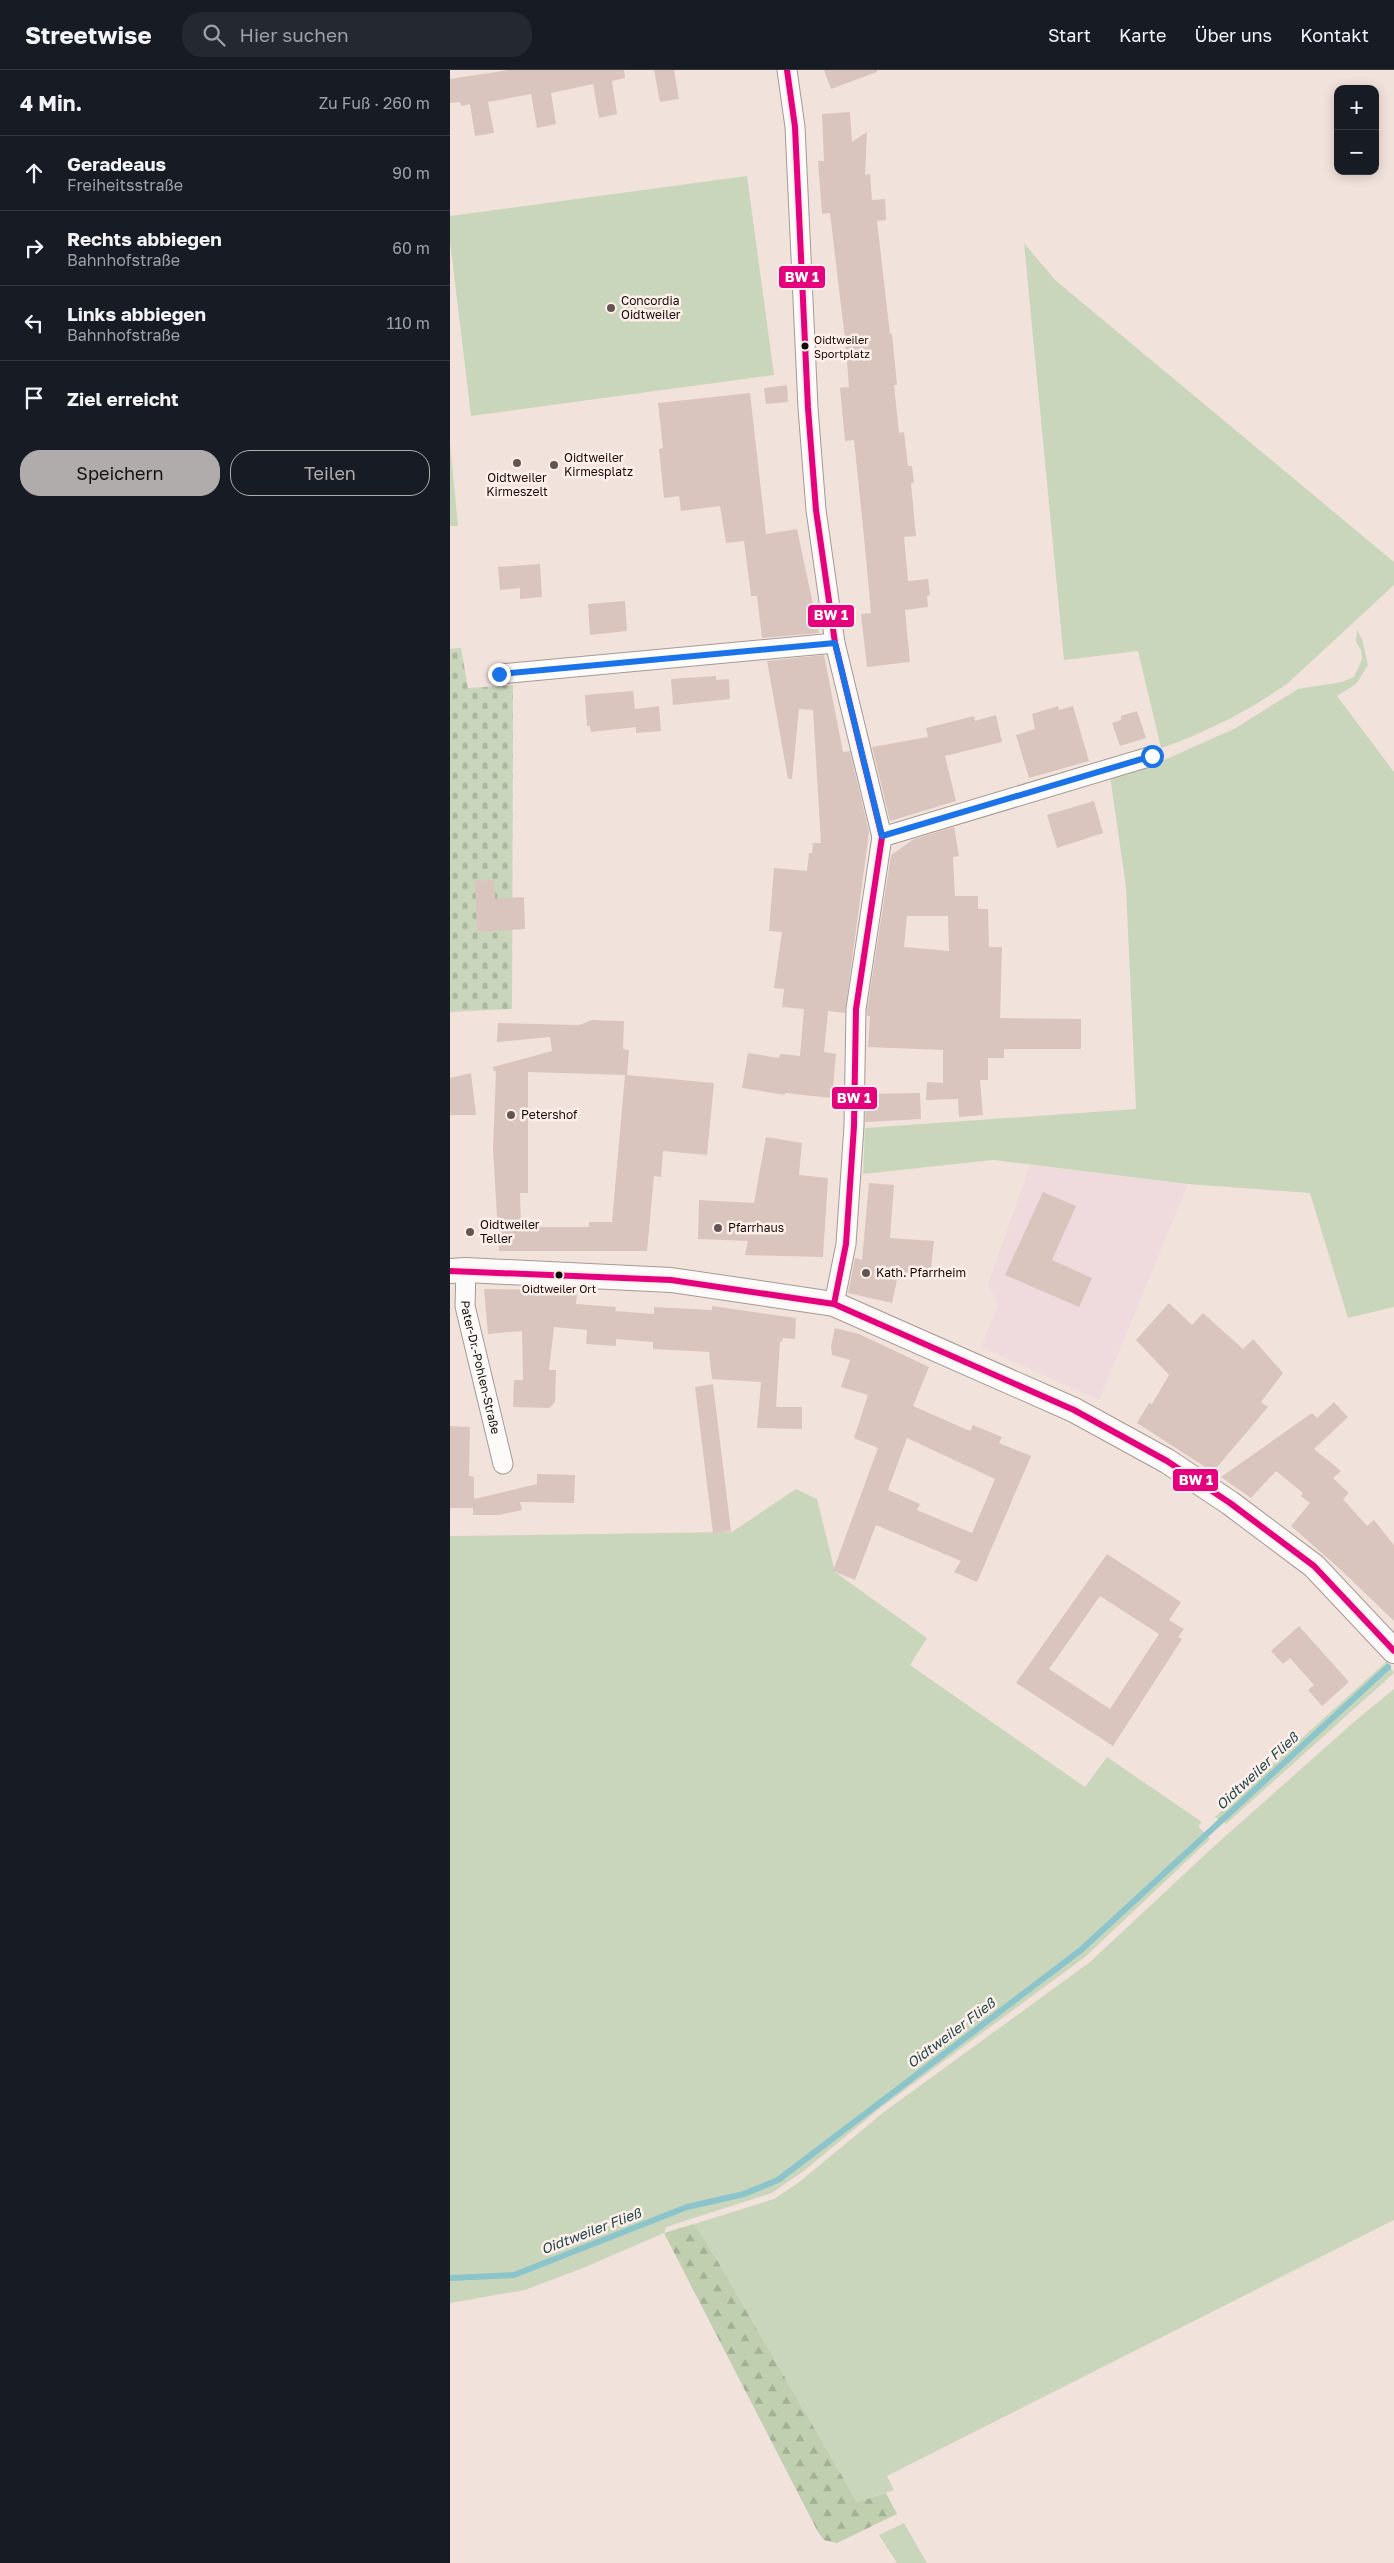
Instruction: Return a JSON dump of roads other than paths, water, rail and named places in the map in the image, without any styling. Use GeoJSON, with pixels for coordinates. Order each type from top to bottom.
{"type":"FeatureCollection","features":[{"type":"Feature","properties":{"kind":"street"},"geometry":{"type":"LineString","coordinates":[[787,70],[795,127],[808,408],[816,510],[835,643],[882,836],[856,1009],[854,1126],[846,1244],[834,1304]]}},
{"type":"Feature","properties":{"kind":"street"},"geometry":{"type":"LineString","coordinates":[[499,674],[835,643]]}},
{"type":"Feature","properties":{"kind":"street"},"geometry":{"type":"LineString","coordinates":[[882,836],[1152,756]]}},
{"type":"Feature","properties":{"kind":"street"},"geometry":{"type":"LineString","coordinates":[[458,1271],[671,1280],[834,1304],[1074,1410],[1167,1460],[1230,1503],[1314,1566],[1394,1651]]}},
{"type":"Feature","properties":{"kind":"street","name":"Pater-Dr.-Pohlen-Straße"},"geometry":{"type":"LineString","coordinates":[[458,1271],[503,1464]]}},
{"type":"Feature","properties":{"kind":"waterway","name":"Oidtweiler Fließ"},"geometry":{"type":"LineString","coordinates":[[450,2278],[514,2275],[687,2207],[744,2194],[778,2180],[1081,1950],[1388,1667]]}},
{"type":"Feature","properties":{"kind":"place","name":"Concordia Oidtweiler"},"geometry":{"type":"Point","coordinates":[611,308]}},
{"type":"Feature","properties":{"kind":"place","name":"Oidtweiler Sportplatz"},"geometry":{"type":"Point","coordinates":[805,346]}},
{"type":"Feature","properties":{"kind":"place","name":"Oidtweiler Kirmeszelt"},"geometry":{"type":"Point","coordinates":[517,463]}},
{"type":"Feature","properties":{"kind":"place","name":"Oidtweiler Kirmesplatz"},"geometry":{"type":"Point","coordinates":[554,465]}},
{"type":"Feature","properties":{"kind":"place","name":"Petershof"},"geometry":{"type":"Point","coordinates":[511,1115]}},
{"type":"Feature","properties":{"kind":"place","name":"Pfarrhaus"},"geometry":{"type":"Point","coordinates":[718,1228]}},
{"type":"Feature","properties":{"kind":"place","name":"Oidtweiler Teller"},"geometry":{"type":"Point","coordinates":[470,1232]}},
{"type":"Feature","properties":{"kind":"place","name":"Kath. Pfarrheim"},"geometry":{"type":"Point","coordinates":[866,1273]}},
{"type":"Feature","properties":{"kind":"place","name":"Oidtweiler Ort"},"geometry":{"type":"Point","coordinates":[559,1275]}}]}
